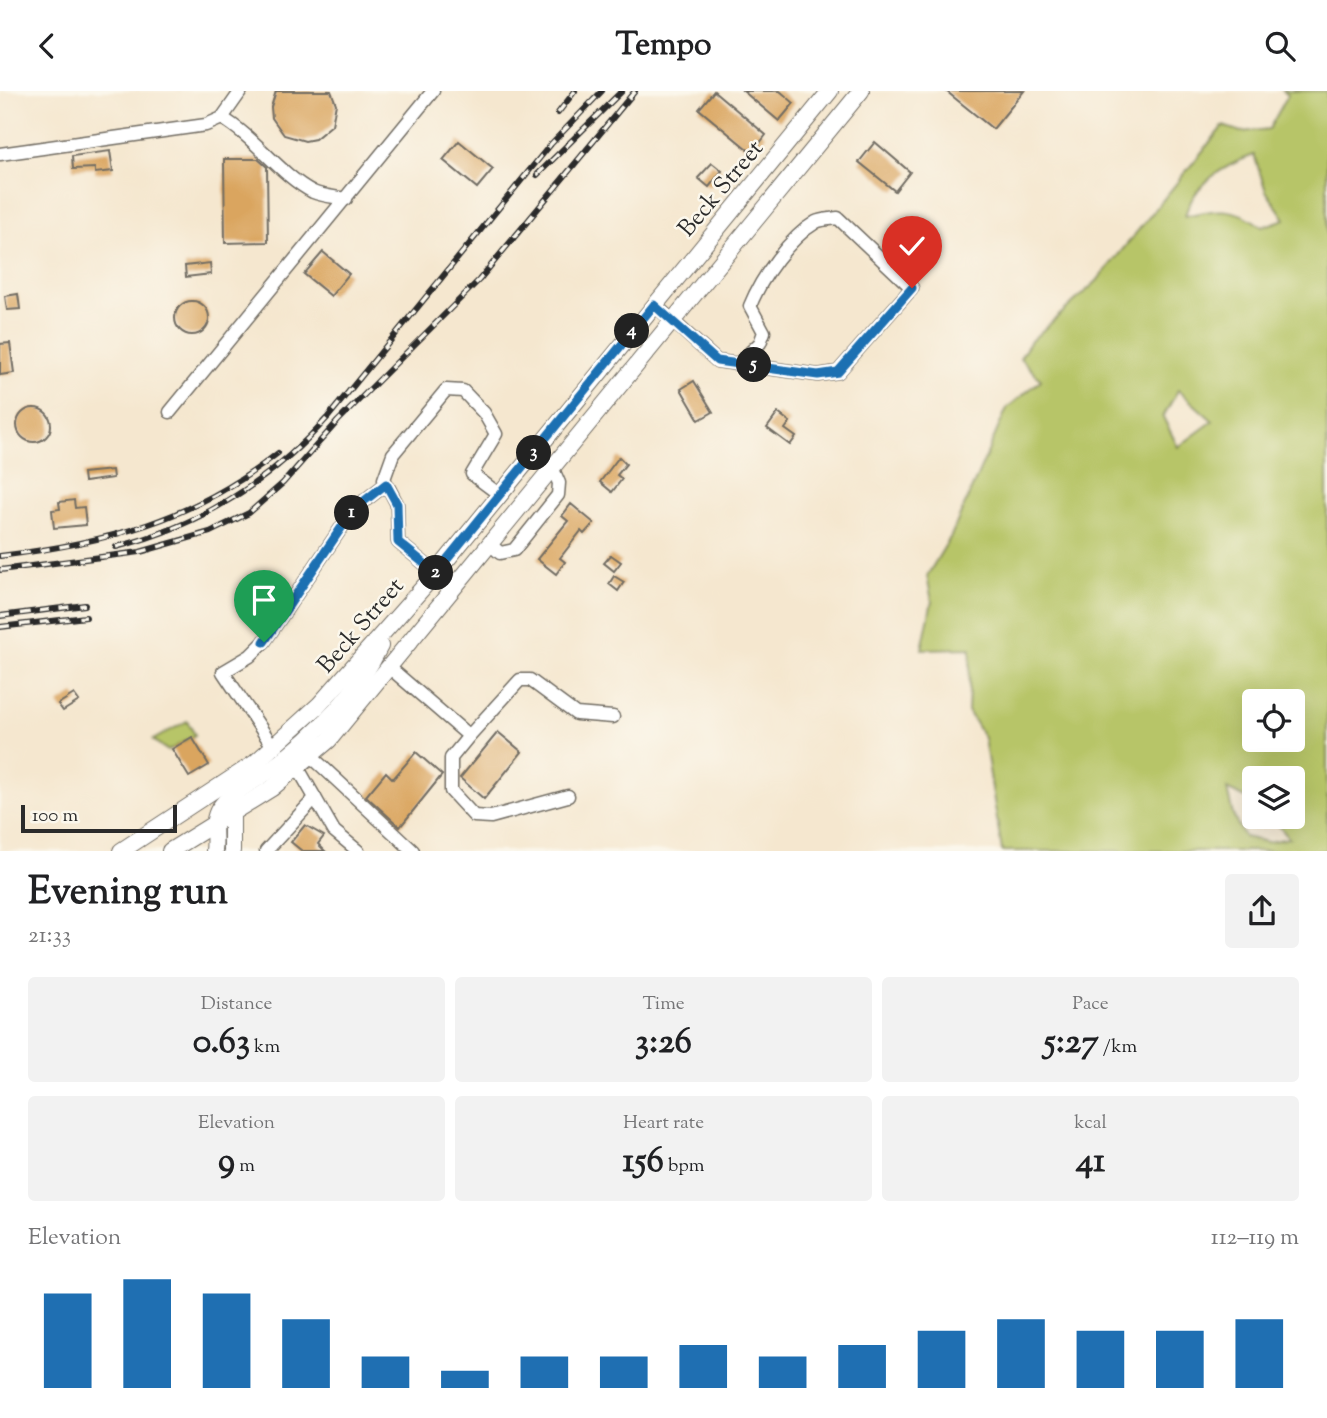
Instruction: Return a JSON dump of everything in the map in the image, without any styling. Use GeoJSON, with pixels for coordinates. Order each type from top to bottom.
{"type":"FeatureCollection","features":[{"type":"Feature","properties":{"kind":"main road","name":"Beck Street"},"geometry":{"type":"LineString","coordinates":[[121,851],[274,748],[319,705],[436,573],[830,91]]}},
{"type":"Feature","properties":{"kind":"main road","name":"Beck Street"},"geometry":{"type":"LineString","coordinates":[[170,851],[232,814],[312,757],[390,668],[671,320],[861,91]]}},
{"type":"Feature","properties":{"kind":"main road"},"geometry":{"type":"LineString","coordinates":[[214,851],[214,825],[224,802],[282,762],[342,703],[367,673],[388,628]]}},
{"type":"Feature","properties":{"kind":"main road"},"geometry":{"type":"LineString","coordinates":[[232,814],[232,851]]}},
{"type":"Feature","properties":{"kind":"lane"},"geometry":{"type":"LineString","coordinates":[[0,154],[205,125],[222,118],[241,91]]}},
{"type":"Feature","properties":{"kind":"lane"},"geometry":{"type":"LineString","coordinates":[[170,412],[433,91]]}},
{"type":"Feature","properties":{"kind":"lane"},"geometry":{"type":"LineString","coordinates":[[222,118],[244,131],[274,161],[314,192],[346,199]]}},
{"type":"Feature","properties":{"kind":"lane"},"geometry":{"type":"LineString","coordinates":[[654,305],[717,361],[738,364],[818,375],[838,372],[912,288],[838,218],[817,221],[791,244],[755,293],[750,306],[764,332],[760,343],[738,364]]}},
{"type":"Feature","properties":{"kind":"lane"},"geometry":{"type":"LineString","coordinates":[[436,573],[398,542],[397,504],[384,479],[393,454],[446,390],[463,391],[484,413],[496,434],[472,474],[500,495]]}},
{"type":"Feature","properties":{"kind":"lane"},"geometry":{"type":"LineString","coordinates":[[490,544],[500,553],[514,550],[558,495],[559,483],[552,467]]}},
{"type":"Feature","properties":{"kind":"lane"},"geometry":{"type":"LineString","coordinates":[[274,748],[223,673],[250,656],[264,642],[354,509],[386,484]]}},
{"type":"Feature","properties":{"kind":"lane"},"geometry":{"type":"LineString","coordinates":[[390,668],[469,736]]}},
{"type":"Feature","properties":{"kind":"lane"},"geometry":{"type":"LineString","coordinates":[[568,796],[491,817],[474,816],[451,792],[451,758],[520,680],[530,680],[576,714],[613,717]]}},
{"type":"Feature","properties":{"kind":"lane"},"geometry":{"type":"LineString","coordinates":[[312,757],[413,851]]}},
{"type":"Feature","properties":{"kind":"lane"},"geometry":{"type":"LineString","coordinates":[[298,768],[334,831],[358,851]]}},
{"type":"Feature","properties":{"kind":"lane"},"geometry":{"type":"LineString","coordinates":[[266,851],[315,798]]}},
{"type":"Feature","properties":{"kind":"green space"},"geometry":{"type":"Polygon","coordinates":[[[1283,91],[1327,91],[1327,851],[1002,851],[984,738],[968,711],[971,648],[922,649],[932,601],[927,576],[951,536],[1007,408],[1041,380],[1020,358],[1031,341],[1097,281],[1223,126],[1241,132],[1269,129],[1288,95],[1283,91]],[[1254,155],[1211,177],[1195,194],[1185,216],[1217,210],[1235,212],[1262,227],[1285,219],[1266,191],[1254,155]],[[1178,390],[1163,417],[1178,447],[1213,421],[1178,390]]]}},
{"type":"Feature","properties":{"kind":"green space"},"geometry":{"type":"Polygon","coordinates":[[[187,721],[195,735],[168,751],[153,740],[187,721]]]}},
{"type":"Feature","properties":{"kind":"building"},"geometry":{"type":"Polygon","coordinates":[[[276,91],[331,91],[336,104],[332,125],[315,139],[305,141],[284,135],[272,118],[271,107],[276,91]]]}},
{"type":"Feature","properties":{"kind":"building"},"geometry":{"type":"Polygon","coordinates":[[[714,91],[766,135],[752,153],[699,109],[714,91]]]}},
{"type":"Feature","properties":{"kind":"building"},"geometry":{"type":"Polygon","coordinates":[[[743,91],[780,91],[794,103],[779,121],[743,91]]]}},
{"type":"Feature","properties":{"kind":"building"},"geometry":{"type":"Polygon","coordinates":[[[946,91],[1024,91],[993,129],[946,91]]]}},
{"type":"Feature","properties":{"kind":"building"},"geometry":{"type":"Polygon","coordinates":[[[459,141],[493,169],[477,188],[443,160],[459,141]]]}},
{"type":"Feature","properties":{"kind":"building"},"geometry":{"type":"Polygon","coordinates":[[[875,142],[910,172],[895,191],[859,162],[875,142]]]}},
{"type":"Feature","properties":{"kind":"building"},"geometry":{"type":"Polygon","coordinates":[[[110,151],[113,171],[95,173],[95,168],[73,169],[72,156],[110,151]]]}},
{"type":"Feature","properties":{"kind":"building"},"geometry":{"type":"Polygon","coordinates":[[[224,159],[258,159],[267,167],[268,242],[225,243],[224,159]]]}},
{"type":"Feature","properties":{"kind":"building"},"geometry":{"type":"Polygon","coordinates":[[[712,163],[722,171],[709,187],[698,178],[712,163]]]}},
{"type":"Feature","properties":{"kind":"building"},"geometry":{"type":"Polygon","coordinates":[[[323,252],[349,274],[331,296],[304,274],[323,252]]]}},
{"type":"Feature","properties":{"kind":"building"},"geometry":{"type":"Polygon","coordinates":[[[210,263],[211,274],[186,277],[185,266],[210,263]]]}},
{"type":"Feature","properties":{"kind":"building"},"geometry":{"type":"Polygon","coordinates":[[[18,294],[20,309],[7,310],[5,296],[18,294]]]}},
{"type":"Feature","properties":{"kind":"building"},"geometry":{"type":"Polygon","coordinates":[[[192,301],[204,306],[209,318],[204,330],[192,335],[180,330],[175,318],[180,306],[192,301]]]}},
{"type":"Feature","properties":{"kind":"building"},"geometry":{"type":"Polygon","coordinates":[[[10,343],[14,373],[0,375],[0,344],[10,343]]]}},
{"type":"Feature","properties":{"kind":"building"},"geometry":{"type":"Polygon","coordinates":[[[694,381],[713,412],[699,420],[681,389],[694,381]]]}},
{"type":"Feature","properties":{"kind":"building"},"geometry":{"type":"Polygon","coordinates":[[[34,408],[46,413],[51,425],[46,437],[34,442],[22,437],[17,425],[22,413],[34,408]]]}},
{"type":"Feature","properties":{"kind":"building"},"geometry":{"type":"Polygon","coordinates":[[[778,413],[790,422],[785,429],[796,437],[790,445],[767,428],[778,413]]]}},
{"type":"Feature","properties":{"kind":"building"},"geometry":{"type":"Polygon","coordinates":[[[619,457],[626,464],[617,475],[622,479],[612,492],[600,482],[619,457]]]}},
{"type":"Feature","properties":{"kind":"building"},"geometry":{"type":"Polygon","coordinates":[[[112,470],[113,478],[84,482],[83,473],[112,470]]]}},
{"type":"Feature","properties":{"kind":"building"},"geometry":{"type":"Polygon","coordinates":[[[74,500],[75,508],[84,507],[86,525],[54,528],[52,510],[60,509],[59,502],[74,500]]]}},
{"type":"Feature","properties":{"kind":"building"},"geometry":{"type":"Polygon","coordinates":[[[571,504],[594,523],[584,534],[581,531],[560,558],[565,562],[556,574],[537,559],[568,521],[562,516],[571,504]]]}},
{"type":"Feature","properties":{"kind":"building"},"geometry":{"type":"Polygon","coordinates":[[[611,555],[621,562],[614,571],[604,563],[611,555]]]}},
{"type":"Feature","properties":{"kind":"building"},"geometry":{"type":"Polygon","coordinates":[[[614,576],[624,582],[618,591],[609,584],[614,576]]]}},
{"type":"Feature","properties":{"kind":"building"},"geometry":{"type":"Polygon","coordinates":[[[74,694],[79,701],[63,711],[58,704],[74,694]]]}},
{"type":"Feature","properties":{"kind":"building"},"geometry":{"type":"Polygon","coordinates":[[[498,732],[522,752],[484,799],[460,778],[498,732]]]}},
{"type":"Feature","properties":{"kind":"building"},"geometry":{"type":"Polygon","coordinates":[[[192,737],[209,765],[189,777],[172,749],[192,737]]]}},
{"type":"Feature","properties":{"kind":"building"},"geometry":{"type":"Polygon","coordinates":[[[416,752],[442,775],[400,827],[366,796],[386,772],[393,779],[416,752]]]}},
{"type":"Feature","properties":{"kind":"building"},"geometry":{"type":"Polygon","coordinates":[[[305,825],[324,836],[318,844],[325,851],[302,851],[291,842],[305,825]]]}},
{"type":"Feature","properties":{"kind":"railway"},"geometry":{"type":"LineString","coordinates":[[558,113],[575,91]]}},
{"type":"Feature","properties":{"kind":"railway"},"geometry":{"type":"LineString","coordinates":[[116,547],[147,538],[205,514],[258,481],[306,440],[328,417],[551,144],[602,91]]}},
{"type":"Feature","properties":{"kind":"railway"},"geometry":{"type":"LineString","coordinates":[[537,175],[622,91]]}},
{"type":"Feature","properties":{"kind":"railway"},"geometry":{"type":"LineString","coordinates":[[0,570],[140,552],[210,532],[249,513],[283,483],[338,421],[479,280],[635,91]]}},
{"type":"Feature","properties":{"kind":"railway"},"geometry":{"type":"LineString","coordinates":[[0,556],[76,544],[147,525],[214,496],[278,453]]}},
{"type":"Feature","properties":{"kind":"railway"},"geometry":{"type":"LineString","coordinates":[[0,616],[85,605]]}},
{"type":"Feature","properties":{"kind":"railway"},"geometry":{"type":"LineString","coordinates":[[0,627],[86,617]]}},
{"type":"Feature","properties":{"kind":"route"},"geometry":{"type":"LineString","coordinates":[[264,642],[354,509],[386,484],[397,504],[395,515],[398,542],[436,573],[654,305],[717,361],[818,375],[838,372],[912,288]]}}]}
